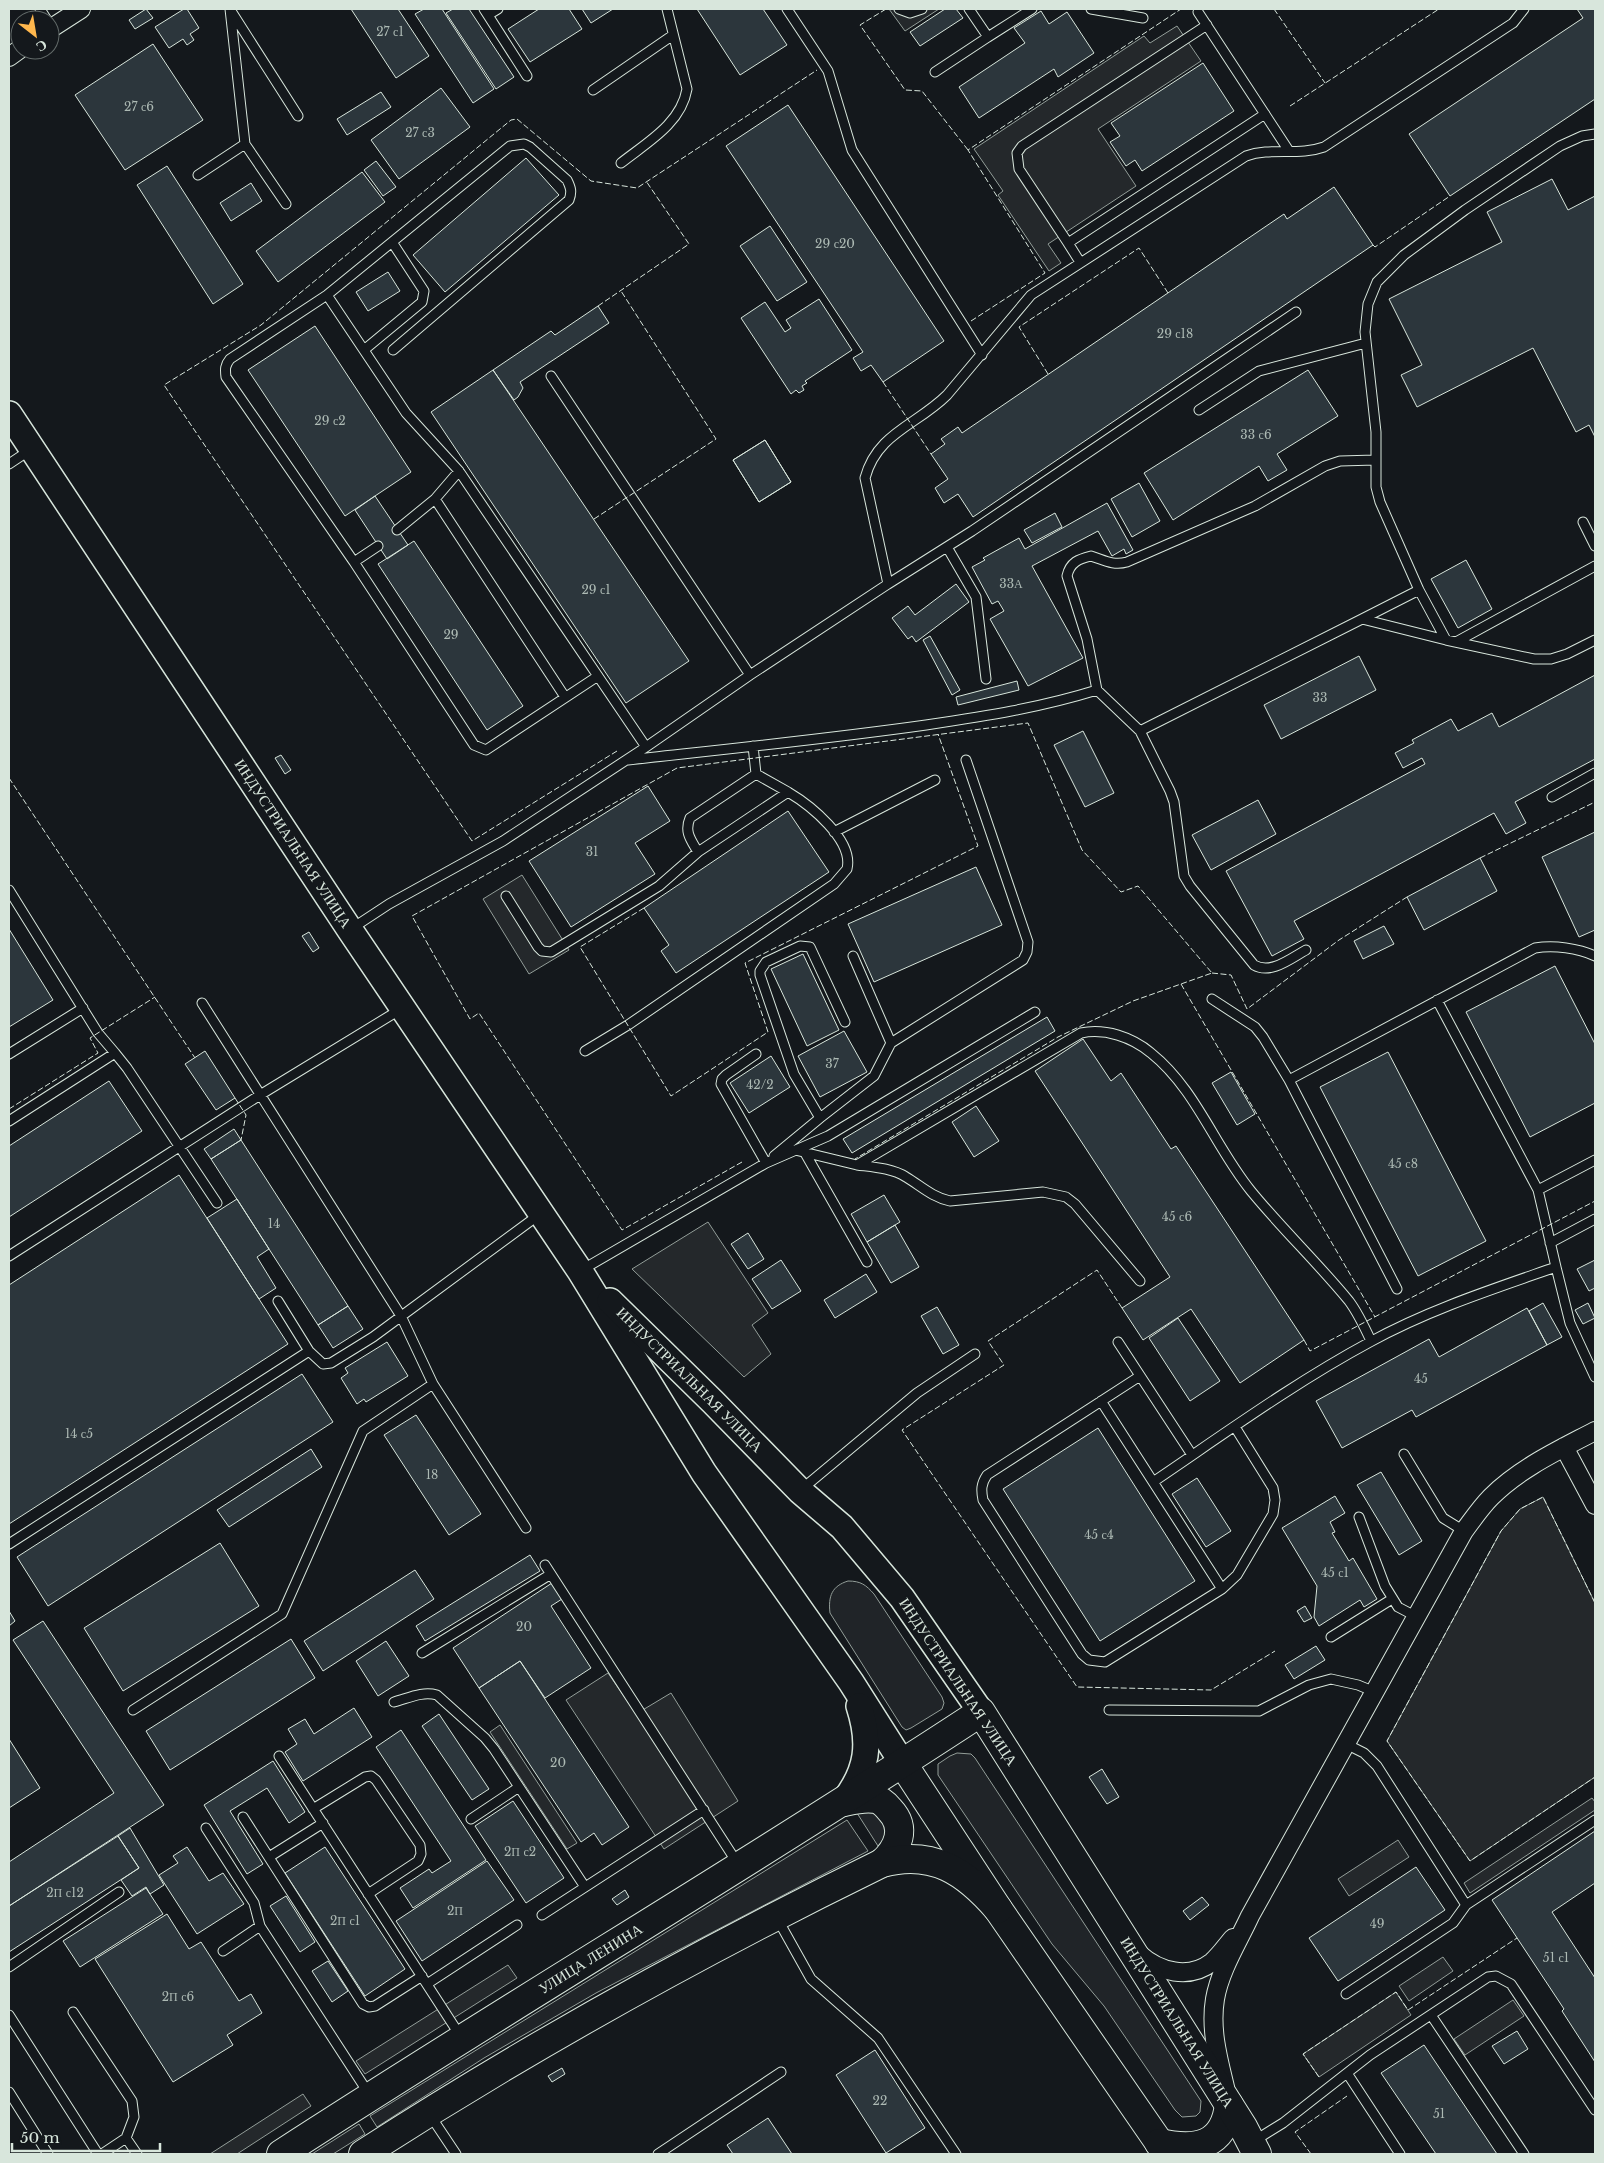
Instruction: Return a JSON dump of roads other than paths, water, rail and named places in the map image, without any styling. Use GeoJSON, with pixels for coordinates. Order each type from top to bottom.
{"type":"FeatureCollection","features":[{"type":"Feature","properties":{"kind":"main road","name":"ИНДУСТРИАЛЬНАЯ УЛИЦА"},"geometry":{"type":"LineString","coordinates":[[9,414],[350,930],[542,1212],[704,1473],[851,1682],[998,1909],[1163,2149]]}},
{"type":"Feature","properties":{"kind":"main road","name":"ИНДУСТРИАЛЬНАЯ УЛИЦА"},"geometry":{"type":"LineString","coordinates":[[580,1271],[800,1491],[842,1527],[902,1598],[981,1712],[1229,2105],[1254,2148]]}},
{"type":"Feature","properties":{"kind":"main road"},"geometry":{"type":"LineString","coordinates":[[844,1802],[861,1776],[866,1750],[862,1717],[851,1682]]}},
{"type":"Feature","properties":{"kind":"main road","name":"УЛИЦА ЛЕНИНА"},"geometry":{"type":"LineString","coordinates":[[280,2154],[370,2096],[844,1802],[981,1712]]}},
{"type":"Feature","properties":{"kind":"main road"},"geometry":{"type":"LineString","coordinates":[[363,2154],[429,2113],[658,1979],[882,1863],[892,1855],[900,1833],[899,1822],[893,1812],[884,1803],[874,1799],[844,1802]]}},
{"type":"Feature","properties":{"kind":"main road"},"geometry":{"type":"LineString","coordinates":[[882,1863],[914,1858],[937,1862],[960,1873],[972,1882],[998,1909]]}},
{"type":"Feature","properties":{"kind":"main road"},"geometry":{"type":"LineString","coordinates":[[1163,2149],[1193,2147],[1208,2142],[1218,2135],[1225,2124],[1229,2105]]}},
{"type":"Feature","properties":{"kind":"street"},"geometry":{"type":"LineString","coordinates":[[60,20],[81,9]]}},
{"type":"Feature","properties":{"kind":"street"},"geometry":{"type":"LineString","coordinates":[[1229,2105],[1216,2050],[1214,2030],[1215,1999],[1220,1982],[1250,1916],[1464,1531],[1490,1498],[1503,1485],[1539,1460],[1595,1431]]}},
{"type":"Feature","properties":{"kind":"street"},"geometry":{"type":"LineString","coordinates":[[1564,1447],[1595,1505]]}},
{"type":"Feature","properties":{"kind":"street"},"geometry":{"type":"LineString","coordinates":[[1129,1946],[1154,1965],[1176,1972],[1188,1972],[1211,1963],[1250,1916]]}},
{"type":"Feature","properties":{"kind":"lane"},"geometry":{"type":"LineString","coordinates":[[229,9],[298,116]]}},
{"type":"Feature","properties":{"kind":"lane"},"geometry":{"type":"LineString","coordinates":[[229,9],[245,144],[286,204]]}},
{"type":"Feature","properties":{"kind":"lane"},"geometry":{"type":"LineString","coordinates":[[498,9],[486,12],[527,76]]}},
{"type":"Feature","properties":{"kind":"lane"},"geometry":{"type":"LineString","coordinates":[[621,163],[670,124],[678,114],[685,99],[687,89],[667,9]]}},
{"type":"Feature","properties":{"kind":"lane"},"geometry":{"type":"LineString","coordinates":[[787,9],[828,72],[852,150],[982,355]]}},
{"type":"Feature","properties":{"kind":"lane"},"geometry":{"type":"LineString","coordinates":[[899,9],[910,13],[922,9]]}},
{"type":"Feature","properties":{"kind":"lane"},"geometry":{"type":"LineString","coordinates":[[935,72],[1032,9]]}},
{"type":"Feature","properties":{"kind":"lane"},"geometry":{"type":"LineString","coordinates":[[1092,9],[1143,18]]}},
{"type":"Feature","properties":{"kind":"lane"},"geometry":{"type":"LineString","coordinates":[[888,584],[865,478],[869,462],[879,448],[892,436],[938,404],[982,355],[1031,295],[1246,156],[1260,151],[1312,151],[1324,147],[1513,24],[1524,9]]}},
{"type":"Feature","properties":{"kind":"lane"},"geometry":{"type":"LineString","coordinates":[[972,10],[988,37]]}},
{"type":"Feature","properties":{"kind":"lane"},"geometry":{"type":"LineString","coordinates":[[1198,12],[1289,151]]}},
{"type":"Feature","properties":{"kind":"lane"},"geometry":{"type":"LineString","coordinates":[[1080,262],[1019,170],[1017,153],[1022,146],[1207,25]]}},
{"type":"Feature","properties":{"kind":"lane"},"geometry":{"type":"LineString","coordinates":[[593,90],[673,35]]}},
{"type":"Feature","properties":{"kind":"lane"},"geometry":{"type":"LineString","coordinates":[[1068,243],[1264,114]]}},
{"type":"Feature","properties":{"kind":"lane"},"geometry":{"type":"LineString","coordinates":[[1446,640],[1419,590],[1380,502],[1376,487],[1376,432],[1366,343],[1366,317],[1372,294],[1377,282],[1398,260],[1465,210],[1560,146],[1582,136],[1595,134]]}},
{"type":"Feature","properties":{"kind":"lane"},"geometry":{"type":"LineString","coordinates":[[393,350],[563,206],[571,194],[571,187],[567,180],[530,147],[517,143],[510,146],[327,295],[230,360],[226,364],[225,371],[226,377],[354,562],[474,745],[486,750],[598,676]]}},
{"type":"Feature","properties":{"kind":"lane"},"geometry":{"type":"LineString","coordinates":[[198,175],[245,144]]}},
{"type":"Feature","properties":{"kind":"lane"},"geometry":{"type":"LineString","coordinates":[[364,350],[422,302],[424,296],[421,285],[392,242]]}},
{"type":"Feature","properties":{"kind":"lane"},"geometry":{"type":"LineString","coordinates":[[327,295],[406,413],[459,471],[646,747]]}},
{"type":"Feature","properties":{"kind":"lane"},"geometry":{"type":"LineString","coordinates":[[350,930],[389,904],[503,841],[626,761],[750,675],[947,547],[1296,312]]}},
{"type":"Feature","properties":{"kind":"lane"},"geometry":{"type":"LineString","coordinates":[[1199,410],[1260,371],[1366,343]]}},
{"type":"Feature","properties":{"kind":"lane"},"geometry":{"type":"LineString","coordinates":[[551,376],[750,675]]}},
{"type":"Feature","properties":{"kind":"lane"},"geometry":{"type":"LineString","coordinates":[[9,464],[32,449]]}},
{"type":"Feature","properties":{"kind":"lane"},"geometry":{"type":"LineString","coordinates":[[1306,950],[1270,969],[1261,969],[1254,965],[1190,886],[1182,866],[1174,802],[1170,791],[1140,731],[1097,690],[1087,639],[1067,576],[1074,562],[1091,556],[1108,563],[1118,564],[1126,562],[1255,506],[1325,466],[1340,461],[1375,460]]}},
{"type":"Feature","properties":{"kind":"lane"},"geometry":{"type":"LineString","coordinates":[[397,530],[435,499],[459,471]]}},
{"type":"Feature","properties":{"kind":"lane"},"geometry":{"type":"LineString","coordinates":[[435,499],[566,698]]}},
{"type":"Feature","properties":{"kind":"lane"},"geometry":{"type":"LineString","coordinates":[[1583,522],[1595,546]]}},
{"type":"Feature","properties":{"kind":"lane"},"geometry":{"type":"LineString","coordinates":[[354,562],[378,546]]}},
{"type":"Feature","properties":{"kind":"lane"},"geometry":{"type":"LineString","coordinates":[[947,547],[976,597],[986,679]]}},
{"type":"Feature","properties":{"kind":"lane"},"geometry":{"type":"LineString","coordinates":[[1456,642],[1595,566]]}},
{"type":"Feature","properties":{"kind":"lane"},"geometry":{"type":"LineString","coordinates":[[1140,731],[1419,590]]}},
{"type":"Feature","properties":{"kind":"lane"},"geometry":{"type":"LineString","coordinates":[[1362,618],[1446,640],[1534,659],[1551,659],[1567,654],[1595,640]]}},
{"type":"Feature","properties":{"kind":"lane"},"geometry":{"type":"LineString","coordinates":[[626,761],[876,732],[1025,710],[1097,690]]}},
{"type":"Feature","properties":{"kind":"lane"},"geometry":{"type":"LineString","coordinates":[[753,746],[756,774]]}},
{"type":"Feature","properties":{"kind":"lane"},"geometry":{"type":"LineString","coordinates":[[580,1271],[766,1163],[874,1076],[891,1043],[1022,960],[1027,952],[1028,942],[966,760]]}},
{"type":"Feature","properties":{"kind":"lane"},"geometry":{"type":"LineString","coordinates":[[586,1050],[628,1025],[842,878],[848,869],[848,854],[823,818],[808,804],[756,774]]}},
{"type":"Feature","properties":{"kind":"lane"},"geometry":{"type":"LineString","coordinates":[[698,852],[688,834],[687,826],[690,818],[756,774]]}},
{"type":"Feature","properties":{"kind":"lane"},"geometry":{"type":"LineString","coordinates":[[1552,797],[1595,774]]}},
{"type":"Feature","properties":{"kind":"lane"},"geometry":{"type":"LineString","coordinates":[[834,832],[935,780]]}},
{"type":"Feature","properties":{"kind":"lane"},"geometry":{"type":"LineString","coordinates":[[506,896],[538,947],[542,951],[551,952],[659,886],[698,852],[788,792]]}},
{"type":"Feature","properties":{"kind":"lane"},"geometry":{"type":"LineString","coordinates":[[9,890],[98,1033],[127,1068],[217,1203]]}},
{"type":"Feature","properties":{"kind":"lane"},"geometry":{"type":"LineString","coordinates":[[820,1118],[790,1064],[760,975],[762,966],[766,962],[800,946],[810,947],[845,1022]]}},
{"type":"Feature","properties":{"kind":"lane"},"geometry":{"type":"LineString","coordinates":[[1288,1080],[1535,948],[1546,946],[1585,951],[1595,956]]}},
{"type":"Feature","properties":{"kind":"lane"},"geometry":{"type":"LineString","coordinates":[[853,956],[891,1043]]}},
{"type":"Feature","properties":{"kind":"lane"},"geometry":{"type":"LineString","coordinates":[[1212,999],[1255,1027],[1263,1037],[1288,1080],[1397,1289]]}},
{"type":"Feature","properties":{"kind":"lane"},"geometry":{"type":"LineString","coordinates":[[1437,1000],[1538,1190],[1570,1323],[1595,1377]]}},
{"type":"Feature","properties":{"kind":"lane"},"geometry":{"type":"LineString","coordinates":[[202,1003],[401,1316],[433,1384],[526,1528]]}},
{"type":"Feature","properties":{"kind":"lane"},"geometry":{"type":"LineString","coordinates":[[9,1054],[82,1008]]}},
{"type":"Feature","properties":{"kind":"lane"},"geometry":{"type":"LineString","coordinates":[[9,1256],[260,1095],[404,1008]]}},
{"type":"Feature","properties":{"kind":"lane"},"geometry":{"type":"LineString","coordinates":[[766,1163],[800,1151],[828,1136],[1035,1012]]}},
{"type":"Feature","properties":{"kind":"lane"},"geometry":{"type":"LineString","coordinates":[[857,1165],[1081,1033],[1093,1031],[1106,1032],[1138,1044],[1168,1069],[1195,1104],[1246,1184],[1350,1302],[1371,1341]]}},
{"type":"Feature","properties":{"kind":"lane"},"geometry":{"type":"LineString","coordinates":[[9,1121],[114,1053]]}},
{"type":"Feature","properties":{"kind":"lane"},"geometry":{"type":"LineString","coordinates":[[756,1054],[726,1075],[722,1079],[721,1084],[766,1163]]}},
{"type":"Feature","properties":{"kind":"lane"},"geometry":{"type":"LineString","coordinates":[[800,1151],[894,1172],[905,1176],[939,1199],[950,1201],[1043,1192],[1066,1197],[1075,1204],[1140,1282]]}},
{"type":"Feature","properties":{"kind":"lane"},"geometry":{"type":"LineString","coordinates":[[800,1151],[867,1262]]}},
{"type":"Feature","properties":{"kind":"lane"},"geometry":{"type":"LineString","coordinates":[[1538,1190],[1595,1160]]}},
{"type":"Feature","properties":{"kind":"lane"},"geometry":{"type":"LineString","coordinates":[[278,1301],[309,1350],[323,1364],[331,1363],[373,1337],[542,1212]]}},
{"type":"Feature","properties":{"kind":"lane"},"geometry":{"type":"LineString","coordinates":[[1550,1243],[1595,1219]]}},
{"type":"Feature","properties":{"kind":"lane"},"geometry":{"type":"LineString","coordinates":[[1153,1482],[1311,1375],[1371,1341],[1428,1314],[1556,1267]]}},
{"type":"Feature","properties":{"kind":"lane"},"geometry":{"type":"LineString","coordinates":[[1118,1342],[1192,1456]]}},
{"type":"Feature","properties":{"kind":"lane"},"geometry":{"type":"LineString","coordinates":[[9,1544],[309,1350]]}},
{"type":"Feature","properties":{"kind":"lane"},"geometry":{"type":"LineString","coordinates":[[800,1491],[917,1393],[975,1354]]}},
{"type":"Feature","properties":{"kind":"lane"},"geometry":{"type":"LineString","coordinates":[[1140,1376],[987,1475],[982,1483],[981,1492],[983,1500],[1082,1654],[1089,1660],[1105,1662],[1222,1589],[1237,1575],[1273,1514],[1275,1500],[1273,1488],[1235,1427]]}},
{"type":"Feature","properties":{"kind":"lane"},"geometry":{"type":"LineString","coordinates":[[133,1710],[282,1614],[362,1431],[433,1384]]}},
{"type":"Feature","properties":{"kind":"lane"},"geometry":{"type":"LineString","coordinates":[[1101,1401],[1222,1589]]}},
{"type":"Feature","properties":{"kind":"lane"},"geometry":{"type":"LineString","coordinates":[[1404,1454],[1443,1518],[1464,1531]]}},
{"type":"Feature","properties":{"kind":"lane"},"geometry":{"type":"LineString","coordinates":[[1359,1517],[1380,1577],[1392,1599],[1398,1607],[1417,1618]]}},
{"type":"Feature","properties":{"kind":"lane"},"geometry":{"type":"LineString","coordinates":[[545,1565],[740,1866]]}},
{"type":"Feature","properties":{"kind":"lane"},"geometry":{"type":"LineString","coordinates":[[422,1653],[551,1574]]}},
{"type":"Feature","properties":{"kind":"lane"},"geometry":{"type":"LineString","coordinates":[[1331,1637],[1392,1599]]}},
{"type":"Feature","properties":{"kind":"lane"},"geometry":{"type":"LineString","coordinates":[[1109,1710],[1259,1711],[1309,1685],[1331,1679],[1358,1685],[1375,1692]]}},
{"type":"Feature","properties":{"kind":"lane"},"geometry":{"type":"LineString","coordinates":[[394,1702],[420,1694],[429,1693],[437,1696],[485,1738],[585,1887]]}},
{"type":"Feature","properties":{"kind":"lane"},"geometry":{"type":"LineString","coordinates":[[1346,1744],[1364,1753],[1377,1766],[1466,1905]]}},
{"type":"Feature","properties":{"kind":"lane"},"geometry":{"type":"LineString","coordinates":[[279,1756],[463,2039]]}},
{"type":"Feature","properties":{"kind":"lane"},"geometry":{"type":"LineString","coordinates":[[313,1809],[365,1777],[371,1776],[376,1780],[420,1846],[421,1854],[418,1861],[368,1894]]}},
{"type":"Feature","properties":{"kind":"lane"},"geometry":{"type":"LineString","coordinates":[[471,1819],[519,1787]]}},
{"type":"Feature","properties":{"kind":"lane"},"geometry":{"type":"LineString","coordinates":[[542,1915],[704,1810]]}},
{"type":"Feature","properties":{"kind":"lane"},"geometry":{"type":"LineString","coordinates":[[243,1817],[364,2004],[369,2007],[375,2006],[422,1976]]}},
{"type":"Feature","properties":{"kind":"lane"},"geometry":{"type":"LineString","coordinates":[[1346,1994],[1453,1923],[1466,1905],[1595,1820]]}},
{"type":"Feature","properties":{"kind":"lane"},"geometry":{"type":"LineString","coordinates":[[269,1858],[322,1823]]}},
{"type":"Feature","properties":{"kind":"lane"},"geometry":{"type":"LineString","coordinates":[[206,1828],[254,1903],[260,1926],[370,2096]]}},
{"type":"Feature","properties":{"kind":"lane"},"geometry":{"type":"LineString","coordinates":[[9,1967],[119,1892]]}},
{"type":"Feature","properties":{"kind":"lane"},"geometry":{"type":"LineString","coordinates":[[776,1917],[811,1979],[878,2038],[956,2154]]}},
{"type":"Feature","properties":{"kind":"lane"},"geometry":{"type":"LineString","coordinates":[[427,1984],[517,1925]]}},
{"type":"Feature","properties":{"kind":"lane"},"geometry":{"type":"LineString","coordinates":[[223,1950],[260,1926]]}},
{"type":"Feature","properties":{"kind":"lane"},"geometry":{"type":"LineString","coordinates":[[1254,2148],[1270,2133],[1347,2073],[1488,1977],[1496,1976],[1511,1984],[1595,2110]]}},
{"type":"Feature","properties":{"kind":"lane"},"geometry":{"type":"LineString","coordinates":[[9,2015],[100,2154],[126,2138],[134,2117],[132,2101],[73,2012]]}},
{"type":"Feature","properties":{"kind":"lane"},"geometry":{"type":"LineString","coordinates":[[1431,2015],[1524,2154]]}},
{"type":"Feature","properties":{"kind":"lane"},"geometry":{"type":"LineString","coordinates":[[658,2154],[781,2072]]}},
{"type":"Feature","properties":{"kind":"lane"},"geometry":{"type":"LineString","coordinates":[[1347,2073],[1400,2154]]}},
{"type":"Feature","properties":{"kind":"lane"},"geometry":{"type":"LineString","coordinates":[[9,2092],[48,2154]]}},
{"type":"Feature","properties":{"kind":"lane"},"geometry":{"type":"LineString","coordinates":[[429,2113],[456,2154]]}},
{"type":"Feature","properties":{"kind":"lane"},"geometry":{"type":"LineString","coordinates":[[126,2138],[137,2154]]}}]}
